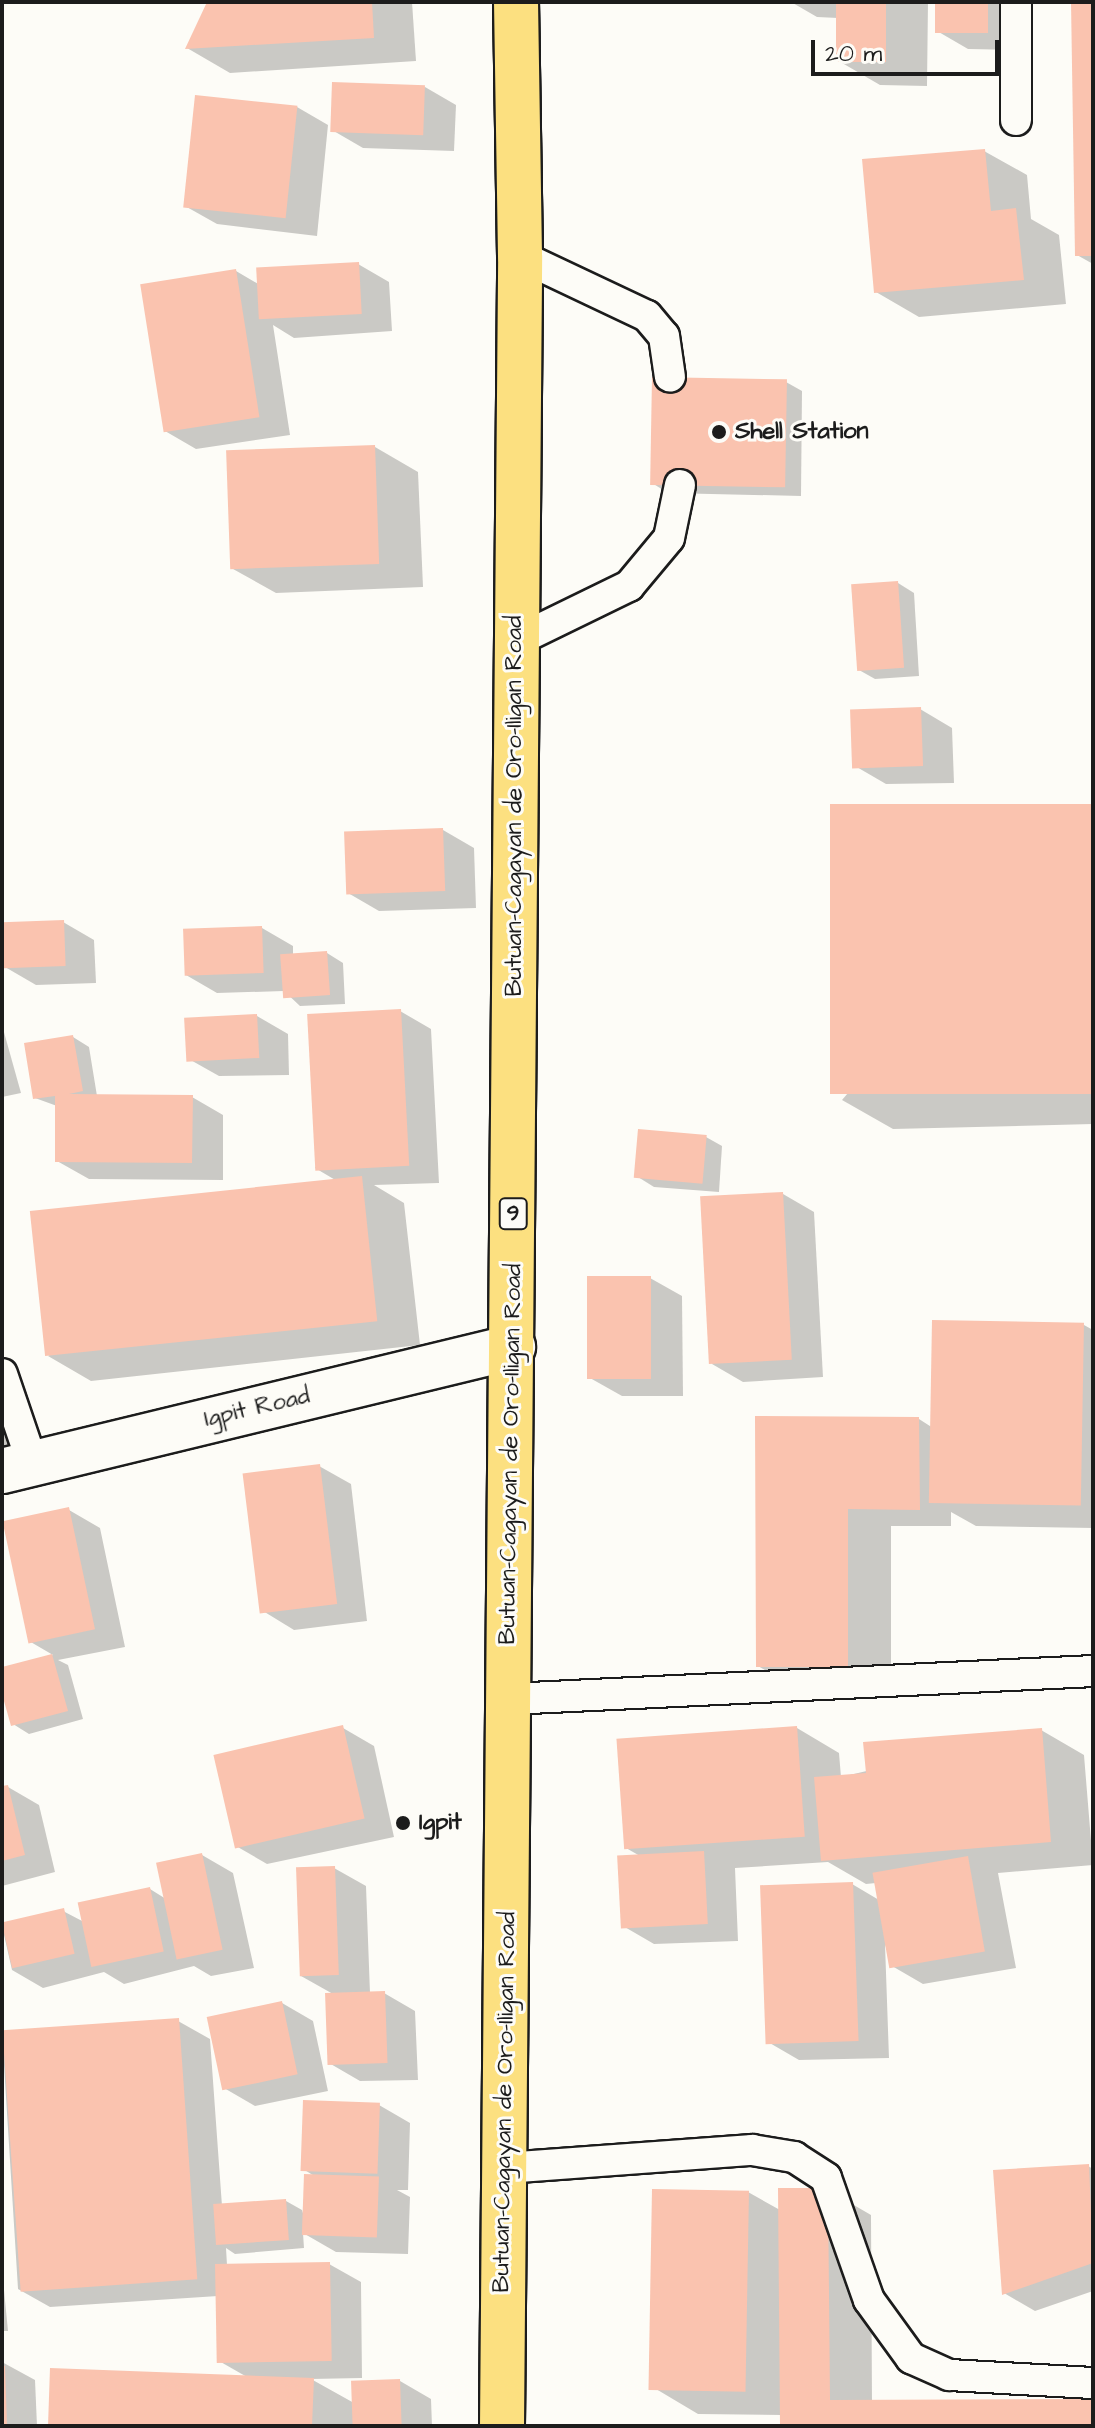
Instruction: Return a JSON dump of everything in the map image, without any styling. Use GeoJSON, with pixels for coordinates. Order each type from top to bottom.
{"type":"FeatureCollection","features":[{"type":"Feature","properties":{"kind":"highway","name":"Butuan-Cagayan de Oro-Iligan Road"},"geometry":{"type":"LineString","coordinates":[[502,2426],[520,256],[516,2]]}},
{"type":"Feature","properties":{"kind":"street","name":"Igpit Road"},"geometry":{"type":"LineString","coordinates":[[17,1467],[513,1347]]}},
{"type":"Feature","properties":{"kind":"lane"},"geometry":{"type":"LineString","coordinates":[[1016,2],[1016,120]]}},
{"type":"Feature","properties":{"kind":"lane"},"geometry":{"type":"LineString","coordinates":[[520,256],[647,316],[664,336],[670,377]]}},
{"type":"Feature","properties":{"kind":"lane"},"geometry":{"type":"LineString","coordinates":[[516,641],[629,586],[669,538],[680,485]]}},
{"type":"Feature","properties":{"kind":"lane"},"geometry":{"type":"LineString","coordinates":[[2,1374],[17,1467]]}},
{"type":"Feature","properties":{"kind":"lane"},"geometry":{"type":"LineString","coordinates":[[509,1699],[1093,1671]]}},
{"type":"Feature","properties":{"kind":"lane"},"geometry":{"type":"LineString","coordinates":[[505,2168],[752,2150],[794,2157],[826,2178],[869,2300],[911,2358],[949,2375],[1093,2383]]}},
{"type":"Feature","properties":{"kind":"building"},"geometry":{"type":"Polygon","coordinates":[[[207,2],[372,2],[374,38],[185,49],[207,2]]]}},
{"type":"Feature","properties":{"kind":"building"},"geometry":{"type":"Polygon","coordinates":[[[836,2],[886,2],[886,62],[836,62],[836,2]]]}},
{"type":"Feature","properties":{"kind":"building"},"geometry":{"type":"Polygon","coordinates":[[[935,2],[988,2],[988,33],[935,33],[935,2]]]}},
{"type":"Feature","properties":{"kind":"building"},"geometry":{"type":"Polygon","coordinates":[[[1071,2],[1093,2],[1093,256],[1075,256],[1071,2]]]}},
{"type":"Feature","properties":{"kind":"building"},"geometry":{"type":"Polygon","coordinates":[[[332,82],[425,85],[423,135],[330,132],[332,82]]]}},
{"type":"Feature","properties":{"kind":"building"},"geometry":{"type":"Polygon","coordinates":[[[195,95],[297,106],[286,218],[183,207],[195,95]]]}},
{"type":"Feature","properties":{"kind":"building"},"geometry":{"type":"Polygon","coordinates":[[[985,149],[991,211],[1016,208],[1024,280],[874,293],[862,159],[985,149]]]}},
{"type":"Feature","properties":{"kind":"building"},"geometry":{"type":"Polygon","coordinates":[[[359,262],[362,314],[259,319],[256,267],[359,262]]]}},
{"type":"Feature","properties":{"kind":"building"},"geometry":{"type":"Polygon","coordinates":[[[236,269],[259,417],[164,432],[140,284],[236,269]]]}},
{"type":"Feature","properties":{"kind":"building","name":"Shell Station"},"geometry":{"type":"Polygon","coordinates":[[[652,377],[787,379],[785,487],[650,485],[652,377]]]}},
{"type":"Feature","properties":{"kind":"building"},"geometry":{"type":"Polygon","coordinates":[[[375,445],[379,564],[230,569],[226,450],[375,445]]]}},
{"type":"Feature","properties":{"kind":"building"},"geometry":{"type":"Polygon","coordinates":[[[898,581],[904,668],[857,671],[851,584],[898,581]]]}},
{"type":"Feature","properties":{"kind":"building"},"geometry":{"type":"Polygon","coordinates":[[[921,707],[923,766],[852,768],[850,709],[921,707]]]}},
{"type":"Feature","properties":{"kind":"building"},"geometry":{"type":"Polygon","coordinates":[[[830,804],[1093,804],[1093,1094],[830,1094],[830,804]]]}},
{"type":"Feature","properties":{"kind":"building"},"geometry":{"type":"Polygon","coordinates":[[[443,828],[445,891],[346,894],[344,831],[443,828]]]}},
{"type":"Feature","properties":{"kind":"building"},"geometry":{"type":"Polygon","coordinates":[[[64,920],[66,966],[4,968],[2,922],[64,920]]]}},
{"type":"Feature","properties":{"kind":"building"},"geometry":{"type":"Polygon","coordinates":[[[262,926],[264,973],[185,976],[183,929],[262,926]]]}},
{"type":"Feature","properties":{"kind":"building"},"geometry":{"type":"Polygon","coordinates":[[[327,951],[330,995],[283,998],[280,954],[327,951]]]}},
{"type":"Feature","properties":{"kind":"building"},"geometry":{"type":"Polygon","coordinates":[[[401,1009],[409,1166],[315,1171],[307,1014],[401,1009]]]}},
{"type":"Feature","properties":{"kind":"building"},"geometry":{"type":"Polygon","coordinates":[[[257,1014],[259,1058],[186,1062],[184,1018],[257,1014]]]}},
{"type":"Feature","properties":{"kind":"building"},"geometry":{"type":"Polygon","coordinates":[[[73,1035],[83,1091],[69,1094],[193,1095],[192,1163],[55,1162],[55,1096],[33,1099],[24,1043],[73,1035]]]}},
{"type":"Feature","properties":{"kind":"building"},"geometry":{"type":"Polygon","coordinates":[[[638,1129],[707,1135],[702,1184],[634,1178],[638,1129]]]}},
{"type":"Feature","properties":{"kind":"building"},"geometry":{"type":"Polygon","coordinates":[[[362,1176],[377,1321],[45,1356],[30,1211],[362,1176]]]}},
{"type":"Feature","properties":{"kind":"building"},"geometry":{"type":"Polygon","coordinates":[[[783,1192],[792,1360],[709,1364],[700,1196],[783,1192]]]}},
{"type":"Feature","properties":{"kind":"building"},"geometry":{"type":"Polygon","coordinates":[[[587,1276],[651,1276],[651,1379],[587,1379],[587,1276]]]}},
{"type":"Feature","properties":{"kind":"building"},"geometry":{"type":"Polygon","coordinates":[[[932,1320],[1084,1323],[1081,1506],[929,1503],[932,1320]]]}},
{"type":"Feature","properties":{"kind":"building"},"geometry":{"type":"Polygon","coordinates":[[[755,1416],[919,1417],[920,1510],[848,1509],[848,1667],[756,1667],[755,1416]]]}},
{"type":"Feature","properties":{"kind":"building"},"geometry":{"type":"Polygon","coordinates":[[[320,1464],[337,1604],[260,1613],[243,1474],[320,1464]]]}},
{"type":"Feature","properties":{"kind":"building"},"geometry":{"type":"Polygon","coordinates":[[[69,1507],[95,1629],[28,1643],[2,1521],[69,1507]]]}},
{"type":"Feature","properties":{"kind":"building"},"geometry":{"type":"Polygon","coordinates":[[[52,1654],[68,1711],[11,1726],[2,1694],[2,1667],[52,1654]]]}},
{"type":"Feature","properties":{"kind":"building"},"geometry":{"type":"Polygon","coordinates":[[[343,1725],[365,1819],[235,1848],[213,1755],[343,1725]]]}},
{"type":"Feature","properties":{"kind":"building"},"geometry":{"type":"Polygon","coordinates":[[[797,1726],[805,1837],[624,1849],[616,1739],[797,1726]]]}},
{"type":"Feature","properties":{"kind":"building"},"geometry":{"type":"Polygon","coordinates":[[[1042,1728],[1051,1842],[821,1861],[814,1777],[866,1773],[863,1742],[1042,1728]]]}},
{"type":"Feature","properties":{"kind":"building"},"geometry":{"type":"Polygon","coordinates":[[[8,1785],[25,1855],[2,1861],[2,1786],[8,1785]]]}},
{"type":"Feature","properties":{"kind":"building"},"geometry":{"type":"Polygon","coordinates":[[[704,1851],[708,1924],[621,1928],[617,1856],[704,1851]]]}},
{"type":"Feature","properties":{"kind":"building"},"geometry":{"type":"Polygon","coordinates":[[[202,1853],[223,1950],[177,1960],[156,1863],[202,1853]]]}},
{"type":"Feature","properties":{"kind":"building"},"geometry":{"type":"Polygon","coordinates":[[[968,1856],[985,1952],[889,1968],[872,1873],[968,1856]]]}},
{"type":"Feature","properties":{"kind":"building"},"geometry":{"type":"Polygon","coordinates":[[[335,1866],[339,1975],[300,1976],[296,1867],[335,1866]]]}},
{"type":"Feature","properties":{"kind":"building"},"geometry":{"type":"Polygon","coordinates":[[[853,1882],[859,2041],[766,2044],[760,1885],[853,1882]]]}},
{"type":"Feature","properties":{"kind":"building"},"geometry":{"type":"Polygon","coordinates":[[[150,1887],[164,1952],[91,1967],[78,1902],[150,1887]]]}},
{"type":"Feature","properties":{"kind":"building"},"geometry":{"type":"Polygon","coordinates":[[[64,1908],[75,1954],[12,1968],[2,1922],[64,1908]]]}},
{"type":"Feature","properties":{"kind":"building"},"geometry":{"type":"Polygon","coordinates":[[[385,1991],[388,2063],[328,2065],[325,1993],[385,1991]]]}},
{"type":"Feature","properties":{"kind":"building"},"geometry":{"type":"Polygon","coordinates":[[[282,2001],[298,2074],[222,2090],[207,2017],[282,2001]]]}},
{"type":"Feature","properties":{"kind":"building"},"geometry":{"type":"Polygon","coordinates":[[[179,2018],[197,2279],[21,2292],[2,2030],[179,2018]]]}},
{"type":"Feature","properties":{"kind":"building"},"geometry":{"type":"Polygon","coordinates":[[[303,2100],[380,2103],[377,2174],[301,2171],[303,2100]]]}},
{"type":"Feature","properties":{"kind":"building"},"geometry":{"type":"Polygon","coordinates":[[[1089,2164],[1093,2263],[1002,2295],[993,2170],[1089,2164]]]}},
{"type":"Feature","properties":{"kind":"building"},"geometry":{"type":"Polygon","coordinates":[[[304,2174],[379,2177],[377,2238],[302,2235],[304,2174]]]}},
{"type":"Feature","properties":{"kind":"building"},"geometry":{"type":"Polygon","coordinates":[[[778,2188],[828,2188],[830,2400],[1093,2399],[1093,2426],[780,2426],[778,2188]]]}},
{"type":"Feature","properties":{"kind":"building"},"geometry":{"type":"Polygon","coordinates":[[[652,2189],[749,2191],[745,2392],[648,2390],[652,2189]]]}},
{"type":"Feature","properties":{"kind":"building"},"geometry":{"type":"Polygon","coordinates":[[[286,2199],[289,2240],[216,2245],[213,2204],[286,2199]]]}},
{"type":"Feature","properties":{"kind":"building"},"geometry":{"type":"Polygon","coordinates":[[[330,2262],[332,2361],[217,2363],[215,2264],[330,2262]]]}},
{"type":"Feature","properties":{"kind":"building"},"geometry":{"type":"Polygon","coordinates":[[[2,2366],[5,2366],[7,2426],[2,2426],[2,2366]]]}},
{"type":"Feature","properties":{"kind":"building"},"geometry":{"type":"Polygon","coordinates":[[[50,2368],[314,2378],[312,2426],[48,2426],[50,2368]]]}},
{"type":"Feature","properties":{"kind":"building"},"geometry":{"type":"Polygon","coordinates":[[[400,2379],[402,2426],[353,2426],[351,2381],[400,2379]]]}},
{"type":"Feature","properties":{"kind":"place","name":"Shell Station"},"geometry":{"type":"Point","coordinates":[719,432]}},
{"type":"Feature","properties":{"kind":"place","name":"Igpit"},"geometry":{"type":"Point","coordinates":[403,1823]}}]}
